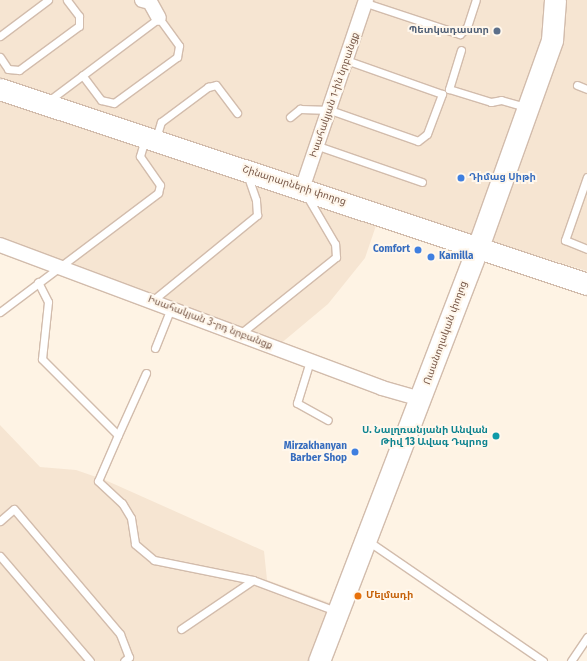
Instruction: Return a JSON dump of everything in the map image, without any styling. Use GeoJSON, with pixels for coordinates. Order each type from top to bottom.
{"type":"FeatureCollection","features":[{"type":"Feature","properties":{"kind":"street"},"geometry":{"type":"LineString","coordinates":[[142,0],[150,2],[159,18]]}},
{"type":"Feature","properties":{"kind":"street","name":"Ուսանողական փողոց"},"geometry":{"type":"LineString","coordinates":[[319,661],[368,541],[422,399],[478,247],[526,107],[552,40],[555,0]]}},
{"type":"Feature","properties":{"kind":"street","name":"Իսահակյան 1-ին նրբանցք"},"geometry":{"type":"LineString","coordinates":[[302,189],[318,146],[366,1]]}},
{"type":"Feature","properties":{"kind":"street","name":"Շինարարների փողոց"},"geometry":{"type":"LineString","coordinates":[[0,89],[587,284]]}},
{"type":"Feature","properties":{"kind":"street","name":"Իսահակյան 3-րդ նրբանցք"},"geometry":{"type":"LineString","coordinates":[[0,245],[152,300],[310,361],[422,399]]}},
{"type":"Feature","properties":{"kind":"lane"},"geometry":{"type":"LineString","coordinates":[[0,36],[48,0]]}},
{"type":"Feature","properties":{"kind":"lane"},"geometry":{"type":"LineString","coordinates":[[0,57],[8,68],[19,70],[79,26],[79,16],[67,0]]}},
{"type":"Feature","properties":{"kind":"lane"},"geometry":{"type":"LineString","coordinates":[[366,1],[460,34],[467,27],[476,0]]}},
{"type":"Feature","properties":{"kind":"lane"},"geometry":{"type":"LineString","coordinates":[[44,104],[82,75],[159,18],[179,46],[177,57],[114,103],[101,100],[82,75]]}},
{"type":"Feature","properties":{"kind":"lane"},"geometry":{"type":"LineString","coordinates":[[290,117],[300,109],[330,110],[418,141],[427,134],[442,94],[449,89],[461,50]]}},
{"type":"Feature","properties":{"kind":"lane"},"geometry":{"type":"LineString","coordinates":[[346,60],[442,94]]}},
{"type":"Feature","properties":{"kind":"lane"},"geometry":{"type":"LineString","coordinates":[[0,312],[59,266],[158,193],[160,185],[140,156],[161,122],[208,87],[216,86],[237,113]]}},
{"type":"Feature","properties":{"kind":"lane"},"geometry":{"type":"LineString","coordinates":[[577,86],[587,89]]}},
{"type":"Feature","properties":{"kind":"lane"},"geometry":{"type":"LineString","coordinates":[[449,89],[491,102],[501,100],[526,107]]}},
{"type":"Feature","properties":{"kind":"lane"},"geometry":{"type":"LineString","coordinates":[[318,146],[422,182]]}},
{"type":"Feature","properties":{"kind":"lane"},"geometry":{"type":"LineString","coordinates":[[152,300],[257,215],[256,200],[246,170]]}},
{"type":"Feature","properties":{"kind":"lane"},"geometry":{"type":"LineString","coordinates":[[587,177],[565,240],[587,249]]}},
{"type":"Feature","properties":{"kind":"lane"},"geometry":{"type":"LineString","coordinates":[[240,334],[336,257],[335,244],[302,189]]}},
{"type":"Feature","properties":{"kind":"lane"},"geometry":{"type":"LineString","coordinates":[[38,282],[48,302],[42,360],[118,435]]}},
{"type":"Feature","properties":{"kind":"lane"},"geometry":{"type":"LineString","coordinates":[[155,348],[171,308]]}},
{"type":"Feature","properties":{"kind":"lane"},"geometry":{"type":"LineString","coordinates":[[310,361],[296,403],[328,420]]}},
{"type":"Feature","properties":{"kind":"lane"},"geometry":{"type":"LineString","coordinates":[[146,373],[98,481],[122,503],[131,518],[135,544],[154,560],[253,580],[338,612]]}},
{"type":"Feature","properties":{"kind":"lane"},"geometry":{"type":"LineString","coordinates":[[0,521],[14,509],[120,634],[129,657],[124,661]]}},
{"type":"Feature","properties":{"kind":"lane"},"geometry":{"type":"LineString","coordinates":[[368,541],[543,661]]}},
{"type":"Feature","properties":{"kind":"lane"},"geometry":{"type":"LineString","coordinates":[[0,556],[90,661]]}},
{"type":"Feature","properties":{"kind":"lane"},"geometry":{"type":"LineString","coordinates":[[181,630],[253,580]]}},
{"type":"Feature","properties":{"kind":"lane"},"geometry":{"type":"LineString","coordinates":[[571,661],[587,637]]}},
{"type":"Feature","properties":{"kind":"shaded area"},"geometry":{"type":"Polygon","coordinates":[[[0,0],[587,0],[587,271],[382,208],[365,258],[328,304],[273,350],[0,253],[0,0]]]}},
{"type":"Feature","properties":{"kind":"shaded area"},"geometry":{"type":"Polygon","coordinates":[[[0,425],[40,467],[76,470],[105,480],[264,551],[267,580],[330,603],[308,661],[0,661],[0,425]]]}},
{"type":"Feature","properties":{"kind":"place","name":"Պետկադաստր"},"geometry":{"type":"Point","coordinates":[497,31]}},
{"type":"Feature","properties":{"kind":"place","name":"Դիմաց Սիթի"},"geometry":{"type":"Point","coordinates":[461,178]}},
{"type":"Feature","properties":{"kind":"place","name":"Comfort"},"geometry":{"type":"Point","coordinates":[418,250]}},
{"type":"Feature","properties":{"kind":"place","name":"Kamilla"},"geometry":{"type":"Point","coordinates":[431,257]}},
{"type":"Feature","properties":{"kind":"place","name":"Ս. Նալղռանյանի Անվան Թիվ 13 Ավագ Դպրոց"},"geometry":{"type":"Point","coordinates":[496,436]}},
{"type":"Feature","properties":{"kind":"place","name":"Mirzakhanyan Barber Shop"},"geometry":{"type":"Point","coordinates":[355,452]}},
{"type":"Feature","properties":{"kind":"place","name":"Մելմադի"},"geometry":{"type":"Point","coordinates":[358,596]}}]}
